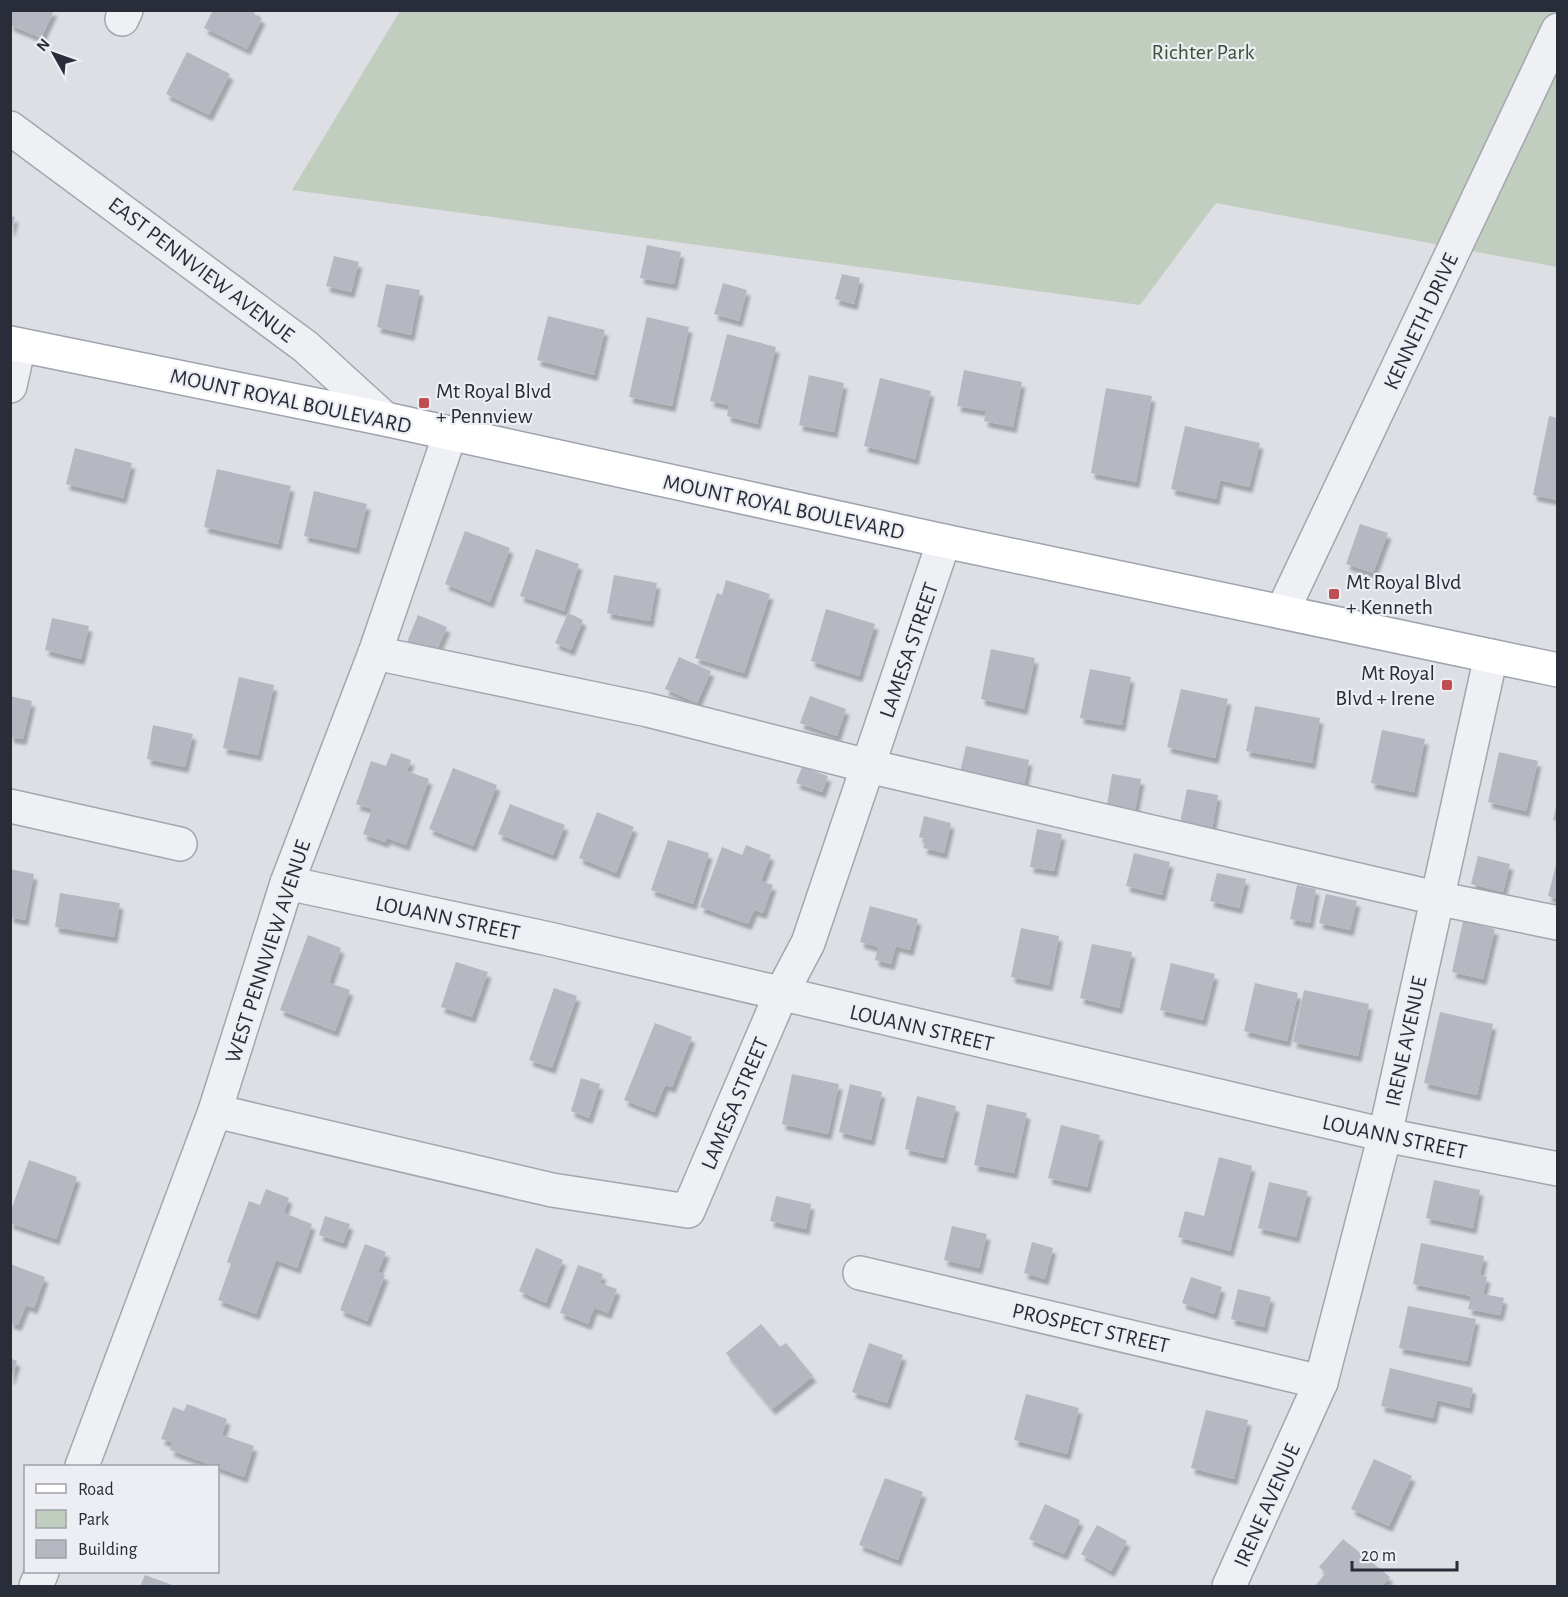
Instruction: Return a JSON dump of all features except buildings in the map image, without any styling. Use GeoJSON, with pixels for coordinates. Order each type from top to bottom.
{"type":"FeatureCollection","features":[{"type":"Feature","properties":{"kind":"main road","name":"MOUNT ROYAL BOULEVARD"},"geometry":{"type":"LineString","coordinates":[[15,344],[385,419],[945,541],[1557,670]]}},
{"type":"Feature","properties":{"kind":"street","name":"KENNETH DRIVE"},"geometry":{"type":"LineString","coordinates":[[1282,612],[1557,30]]}},
{"type":"Feature","properties":{"kind":"street","name":"EAST PENNVIEW AVENUE"},"geometry":{"type":"LineString","coordinates":[[10,128],[306,347],[385,419]]}},
{"type":"Feature","properties":{"kind":"street"},"geometry":{"type":"LineString","coordinates":[[10,386],[15,344]]}},
{"type":"Feature","properties":{"kind":"street","name":"WEST PENNVIEW AVENUE"},"geometry":{"type":"LineString","coordinates":[[83,1465],[215,1111],[287,883],[375,653],[450,434]]}},
{"type":"Feature","properties":{"kind":"street","name":"LAMESA STREET"},"geometry":{"type":"LineString","coordinates":[[215,1111],[552,1190],[688,1211],[781,994],[808,943],[945,541]]}},
{"type":"Feature","properties":{"kind":"street"},"geometry":{"type":"LineString","coordinates":[[375,653],[648,710],[868,766],[1436,898],[1557,923]]}},
{"type":"Feature","properties":{"kind":"street","name":"IRENE AVENUE"},"geometry":{"type":"LineString","coordinates":[[1229,1587],[1321,1382],[1385,1135],[1491,656]]}},
{"type":"Feature","properties":{"kind":"street"},"geometry":{"type":"LineString","coordinates":[[10,806],[180,844]]}},
{"type":"Feature","properties":{"kind":"street","name":"LOUANN STREET"},"geometry":{"type":"LineString","coordinates":[[287,883],[549,939],[1385,1135],[1557,1169]]}},
{"type":"Feature","properties":{"kind":"street","name":"PROSPECT STREET"},"geometry":{"type":"LineString","coordinates":[[860,1273],[1321,1382]]}},
{"type":"Feature","properties":{"kind":"street"},"geometry":{"type":"LineString","coordinates":[[36,1587],[42,1573]]}},
{"type":"Feature","properties":{"kind":"green space","name":"Richter Park"},"geometry":{"type":"Polygon","coordinates":[[[400,11],[1557,11],[1557,267],[1216,203],[1140,305],[292,190],[400,11]]]}},
{"type":"Feature","properties":{"kind":"place","name":"Mt Royal Blvd + Pennview"},"geometry":{"type":"Point","coordinates":[424,403]}},
{"type":"Feature","properties":{"kind":"place","name":"Mt Royal Blvd + Kenneth"},"geometry":{"type":"Point","coordinates":[1334,594]}},
{"type":"Feature","properties":{"kind":"place","name":"Mt Royal Blvd + Irene"},"geometry":{"type":"Point","coordinates":[1447,685]}}]}
